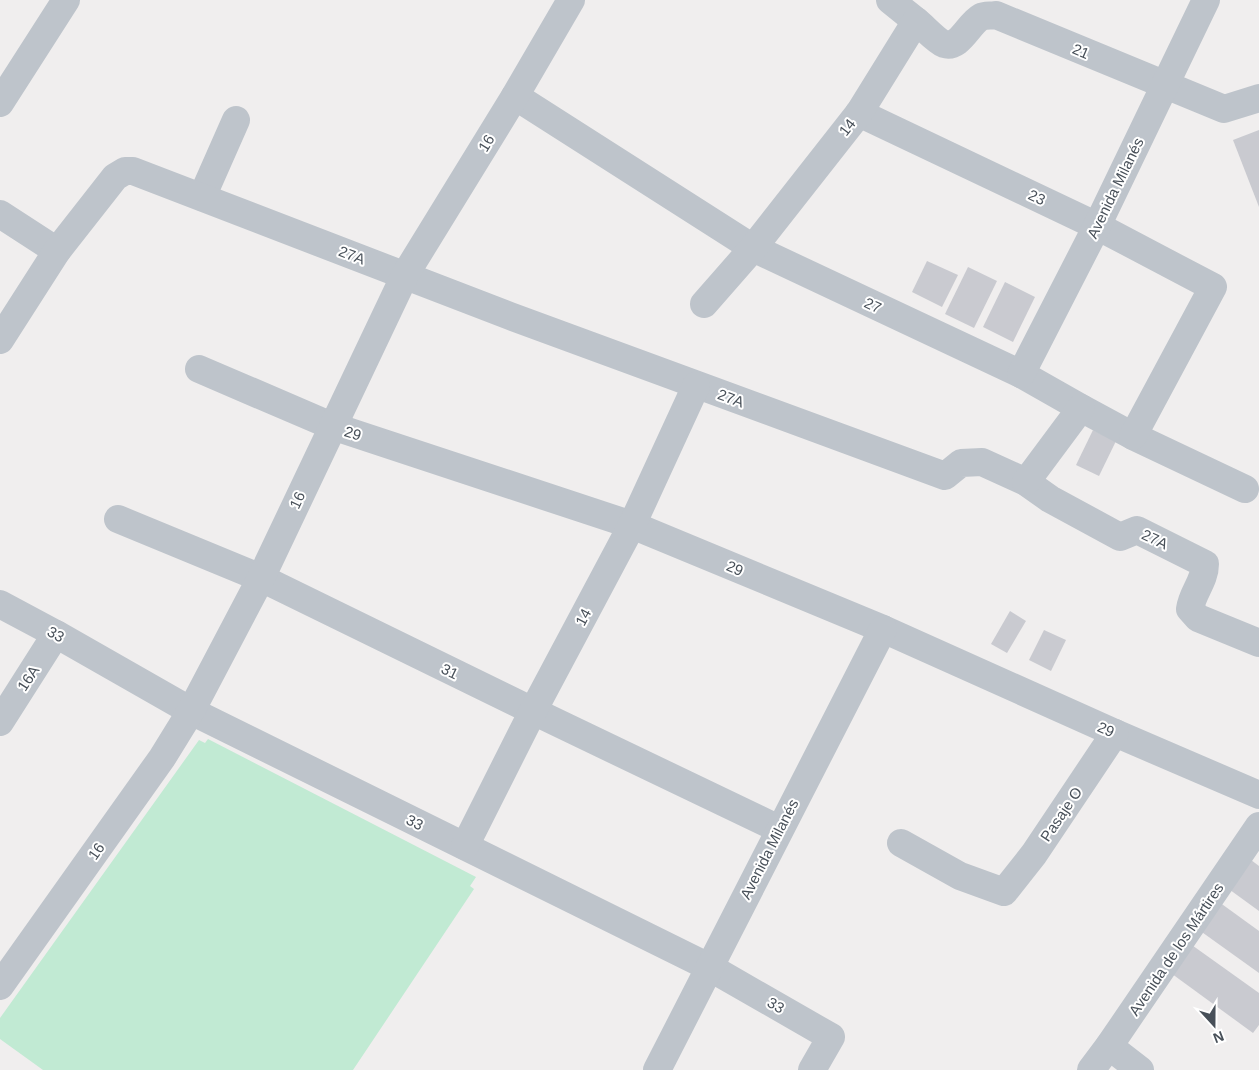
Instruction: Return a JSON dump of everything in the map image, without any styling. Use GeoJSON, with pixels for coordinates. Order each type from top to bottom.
{"type":"FeatureCollection","features":[{"type":"Feature","properties":{"kind":"street"},"geometry":{"type":"LineString","coordinates":[[0,103],[66,0]]}},
{"type":"Feature","properties":{"kind":"street","name":"16"},"geometry":{"type":"LineString","coordinates":[[0,986],[162,758],[191,711],[261,578],[332,426],[406,275],[515,96],[570,0]]}},
{"type":"Feature","properties":{"kind":"street"},"geometry":{"type":"LineString","coordinates":[[890,0],[916,21]]}},
{"type":"Feature","properties":{"kind":"street","name":"Avenida Milanés"},"geometry":{"type":"LineString","coordinates":[[1021,374],[1097,226],[1206,0]]}},
{"type":"Feature","properties":{"kind":"street","name":"21"},"geometry":{"type":"LineString","coordinates":[[916,21],[942,43],[949,44],[956,42],[982,16],[996,15],[1224,109],[1259,98]]}},
{"type":"Feature","properties":{"kind":"street","name":"14"},"geometry":{"type":"LineString","coordinates":[[704,304],[753,248],[859,113],[916,21]]}},
{"type":"Feature","properties":{"kind":"street","name":"27"},"geometry":{"type":"LineString","coordinates":[[515,96],[753,248],[1021,374],[1133,436],[1245,490]]}},
{"type":"Feature","properties":{"kind":"street","name":"23"},"geometry":{"type":"LineString","coordinates":[[859,113],[1097,226],[1213,287],[1133,436]]}},
{"type":"Feature","properties":{"kind":"street"},"geometry":{"type":"LineString","coordinates":[[202,197],[236,120]]}},
{"type":"Feature","properties":{"kind":"street","name":"27A"},"geometry":{"type":"LineString","coordinates":[[58,251],[115,177],[125,171],[133,170],[510,316],[945,476],[961,463],[982,462],[1026,482],[1050,499],[1120,537],[1137,530],[1205,564],[1205,574],[1192,601],[1190,610],[1198,618],[1259,643]]}},
{"type":"Feature","properties":{"kind":"street"},"geometry":{"type":"LineString","coordinates":[[0,214],[58,251],[0,340]]}},
{"type":"Feature","properties":{"kind":"street","name":"29"},"geometry":{"type":"LineString","coordinates":[[199,369],[332,426],[632,525],[883,629],[1259,795]]}},
{"type":"Feature","properties":{"kind":"street","name":"14"},"geometry":{"type":"LineString","coordinates":[[465,846],[533,711],[632,525],[696,386]]}},
{"type":"Feature","properties":{"kind":"street"},"geometry":{"type":"LineString","coordinates":[[1026,482],[1081,408]]}},
{"type":"Feature","properties":{"kind":"street","name":"31"},"geometry":{"type":"LineString","coordinates":[[118,519],[261,578],[780,829]]}},
{"type":"Feature","properties":{"kind":"street","name":"33"},"geometry":{"type":"LineString","coordinates":[[0,604],[191,711],[709,967],[831,1037],[812,1070]]}},
{"type":"Feature","properties":{"kind":"street","name":"Avenida Milanés"},"geometry":{"type":"LineString","coordinates":[[657,1070],[883,629]]}},
{"type":"Feature","properties":{"kind":"street","name":"16A"},"geometry":{"type":"LineString","coordinates":[[0,722],[56,634]]}},
{"type":"Feature","properties":{"kind":"street","name":"Pasaje O"},"geometry":{"type":"LineString","coordinates":[[901,843],[960,876],[1004,892],[1039,846],[1115,733]]}},
{"type":"Feature","properties":{"kind":"street","name":"Avenida de los Mártires"},"geometry":{"type":"LineString","coordinates":[[1091,1070],[1259,826]]}},
{"type":"Feature","properties":{"kind":"street"},"geometry":{"type":"LineString","coordinates":[[1109,1046],[1140,1070]]}},
{"type":"Feature","properties":{"kind":"green space"},"geometry":{"type":"Polygon","coordinates":[[[208,739],[476,877],[470,886],[474,889],[353,1070],[43,1070],[0,1039],[0,1018],[199,740],[205,743],[208,739]]]}},
{"type":"Feature","properties":{"kind":"building"},"geometry":{"type":"Polygon","coordinates":[[[1259,130],[1259,207],[1233,140],[1259,130]]]}},
{"type":"Feature","properties":{"kind":"building"},"geometry":{"type":"Polygon","coordinates":[[[927,261],[958,275],[942,307],[912,292],[927,261]]]}},
{"type":"Feature","properties":{"kind":"building"},"geometry":{"type":"Polygon","coordinates":[[[968,267],[997,281],[974,328],[945,314],[968,267]]]}},
{"type":"Feature","properties":{"kind":"building"},"geometry":{"type":"Polygon","coordinates":[[[1005,282],[1035,297],[1013,342],[983,327],[1005,282]]]}},
{"type":"Feature","properties":{"kind":"building"},"geometry":{"type":"Polygon","coordinates":[[[1093,430],[1116,441],[1099,476],[1076,465],[1093,430]]]}},
{"type":"Feature","properties":{"kind":"building"},"geometry":{"type":"Polygon","coordinates":[[[1010,611],[1026,621],[1007,653],[991,644],[1010,611]]]}},
{"type":"Feature","properties":{"kind":"building"},"geometry":{"type":"Polygon","coordinates":[[[1044,630],[1066,640],[1051,671],[1029,660],[1044,630]]]}},
{"type":"Feature","properties":{"kind":"building"},"geometry":{"type":"Polygon","coordinates":[[[1247,857],[1259,866],[1259,911],[1226,887],[1247,857]]]}},
{"type":"Feature","properties":{"kind":"building"},"geometry":{"type":"Polygon","coordinates":[[[1219,902],[1259,931],[1259,973],[1199,930],[1219,902]]]}},
{"type":"Feature","properties":{"kind":"building"},"geometry":{"type":"Polygon","coordinates":[[[1189,943],[1259,993],[1259,1025],[1253,1033],[1168,971],[1189,943]]]}}]}
